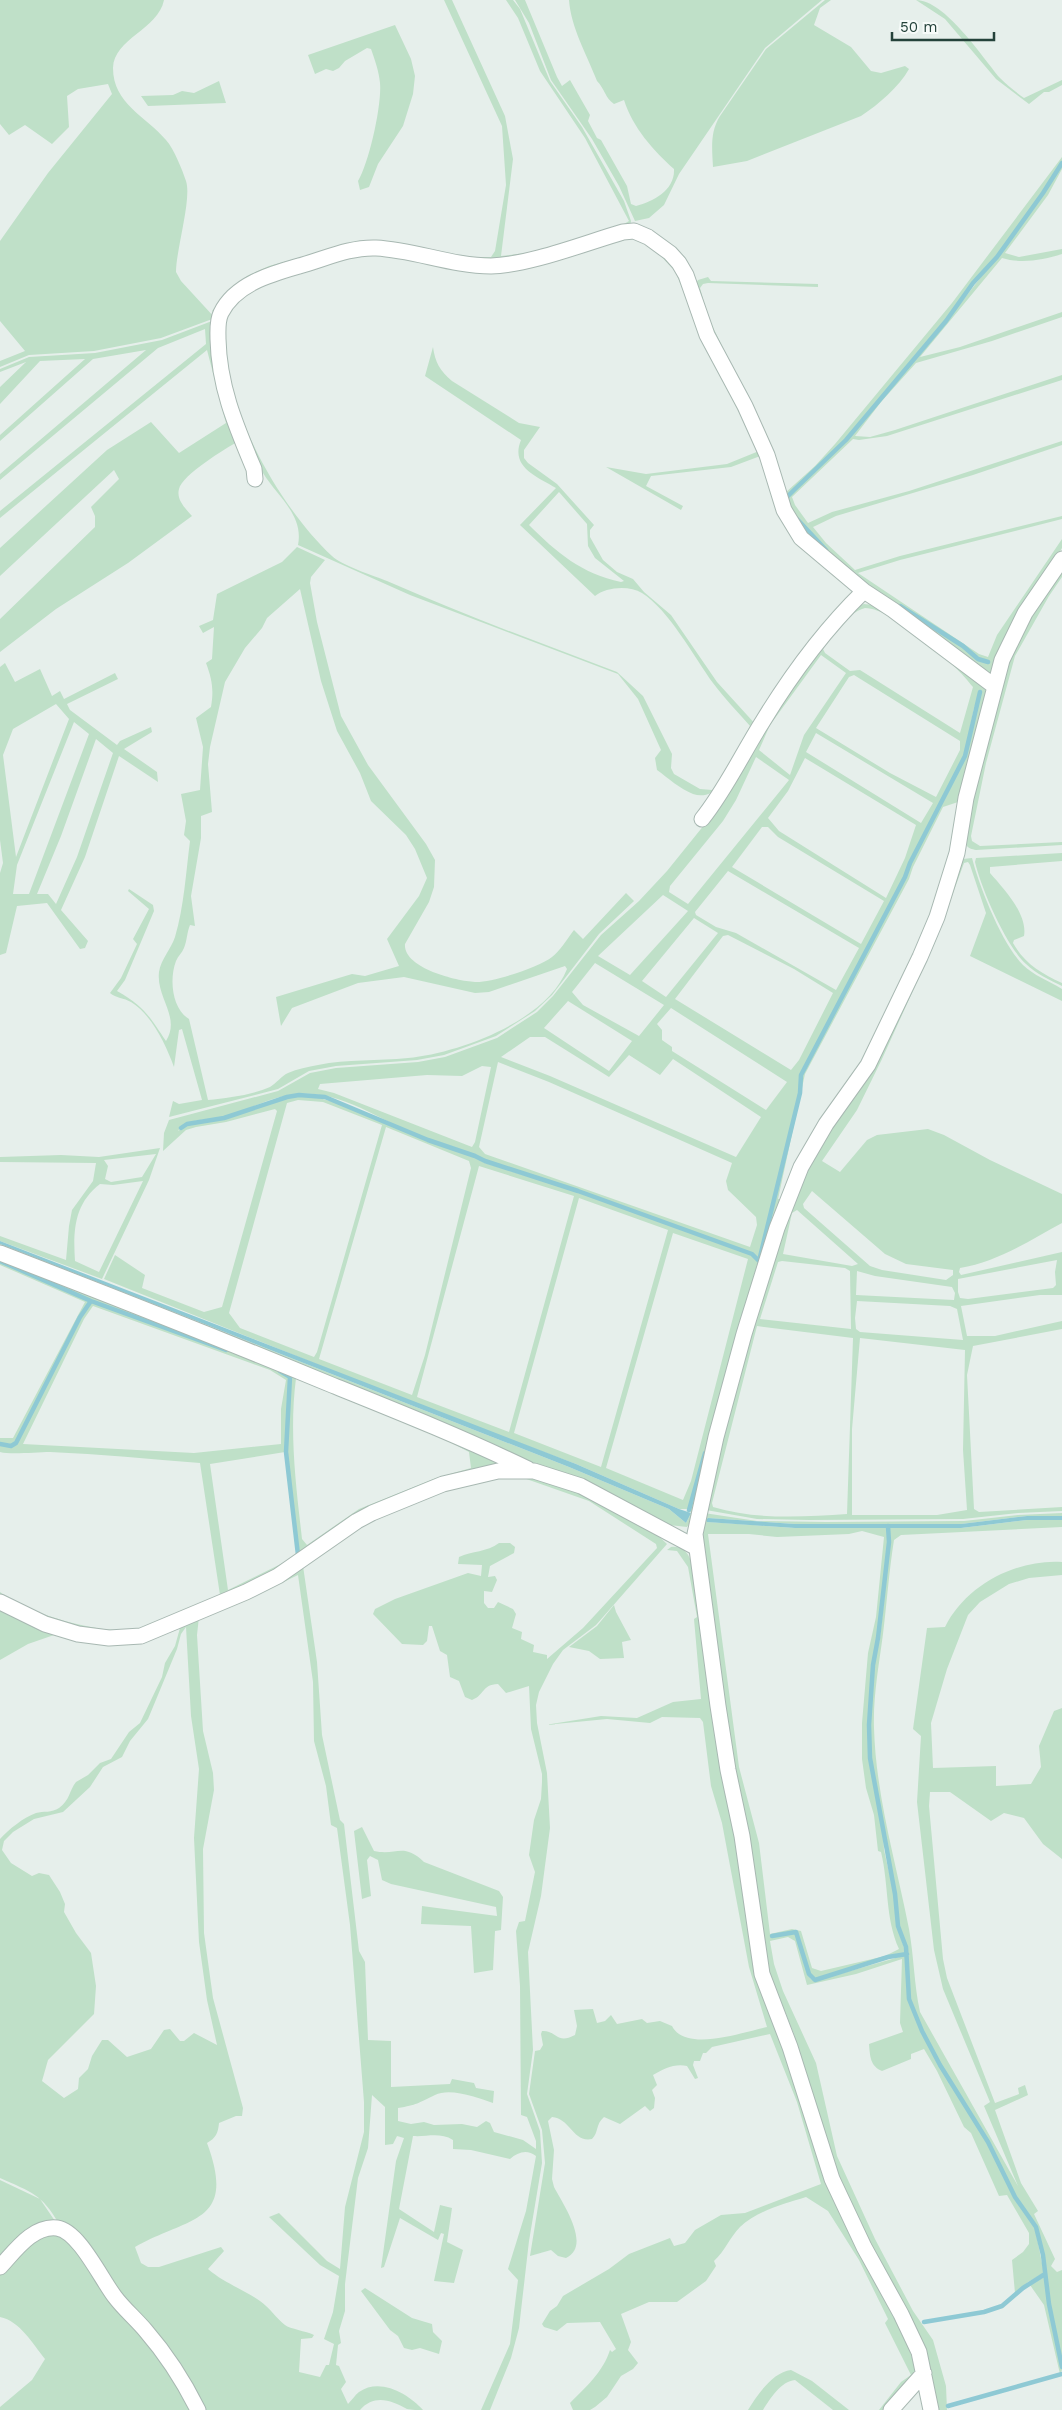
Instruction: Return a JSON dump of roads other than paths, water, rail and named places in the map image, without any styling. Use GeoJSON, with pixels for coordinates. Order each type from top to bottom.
{"type":"FeatureCollection","features":[{"type":"Feature","properties":{"kind":"street"},"geometry":{"type":"LineString","coordinates":[[254,479],[254,469],[226,398],[218,353],[218,325],[221,313],[233,298],[251,284],[272,274],[349,250],[364,248],[394,250],[460,263],[493,266],[524,260],[623,232],[634,231],[648,237],[664,248],[679,263],[686,275],[707,334],[753,423],[767,455],[780,500],[801,538],[864,592],[900,615],[994,686]]}},
{"type":"Feature","properties":{"kind":"street"},"geometry":{"type":"LineString","coordinates":[[931,2410],[919,2352],[864,2248],[832,2179],[790,2047],[762,1974],[742,1836],[722,1733],[695,1547],[696,1523],[716,1437],[744,1334],[776,1228],[801,1167],[826,1124],[857,1083],[884,1033],[937,917],[957,853],[966,798],[994,686],[1013,635],[1062,560]]}},
{"type":"Feature","properties":{"kind":"street"},"geometry":{"type":"LineString","coordinates":[[702,819],[724,789],[763,720],[789,682],[840,615],[864,592]]}},
{"type":"Feature","properties":{"kind":"street"},"geometry":{"type":"LineString","coordinates":[[0,1253],[98,1293],[228,1341],[450,1433],[534,1471],[587,1488],[695,1547]]}},
{"type":"Feature","properties":{"kind":"street"},"geometry":{"type":"LineString","coordinates":[[0,1602],[45,1624],[78,1634],[109,1638],[141,1636],[246,1592],[278,1576],[357,1521],[388,1506],[443,1484],[479,1475],[498,1471],[534,1471]]}},
{"type":"Feature","properties":{"kind":"street"},"geometry":{"type":"LineString","coordinates":[[0,2267],[30,2236],[40,2230],[58,2228],[67,2231],[76,2239],[115,2297],[147,2332],[179,2377],[198,2410]]}},
{"type":"Feature","properties":{"kind":"street"},"geometry":{"type":"LineString","coordinates":[[891,2410],[924,2372]]}},
{"type":"Feature","properties":{"kind":"water"},"geometry":{"type":"Polygon","coordinates":[[[0,1241],[576,1464],[691,1513],[686,1523],[669,1509],[569,1467],[0,1244],[0,1241]]]}},
{"type":"Feature","properties":{"kind":"water"},"geometry":{"type":"Polygon","coordinates":[[[1027,1516],[1062,1516],[1062,1520],[1027,1520],[961,1528],[795,1528],[707,1522],[706,1520],[708,1518],[795,1524],[961,1524],[1027,1516]]]}},
{"type":"Feature","properties":{"kind":"waterway"},"geometry":{"type":"LineString","coordinates":[[787,502],[787,497],[846,440],[946,321],[973,283],[997,257],[1062,163]]}},
{"type":"Feature","properties":{"kind":"waterway"},"geometry":{"type":"LineString","coordinates":[[797,519],[826,550]]}},
{"type":"Feature","properties":{"kind":"waterway"},"geometry":{"type":"LineString","coordinates":[[900,606],[963,646],[978,659],[988,662]]}},
{"type":"Feature","properties":{"kind":"waterway"},"geometry":{"type":"LineString","coordinates":[[759,1261],[800,1093],[801,1075],[905,877],[910,863],[965,756],[980,692]]}},
{"type":"Feature","properties":{"kind":"waterway"},"geometry":{"type":"LineString","coordinates":[[181,1128],[187,1124],[224,1118],[287,1097],[299,1095],[325,1097],[428,1140],[485,1161],[578,1191],[752,1254],[759,1261]]}},
{"type":"Feature","properties":{"kind":"waterway"},"geometry":{"type":"LineString","coordinates":[[0,1261],[91,1301],[226,1350]]}},
{"type":"Feature","properties":{"kind":"waterway"},"geometry":{"type":"LineString","coordinates":[[0,1444],[11,1446],[16,1443],[80,1317],[91,1301]]}},
{"type":"Feature","properties":{"kind":"waterway"},"geometry":{"type":"LineString","coordinates":[[280,1371],[290,1377],[286,1452],[298,1555]]}},
{"type":"Feature","properties":{"kind":"waterway"},"geometry":{"type":"LineString","coordinates":[[689,1510],[705,1453]]}},
{"type":"Feature","properties":{"kind":"waterway"},"geometry":{"type":"LineString","coordinates":[[888,1526],[889,1542],[873,1665],[869,1725],[870,1758],[895,1894],[898,1926],[906,1947],[909,1999],[922,2031],[940,2065],[988,2142],[1015,2197],[1036,2227],[1043,2255],[1049,2304],[1062,2367]]}},
{"type":"Feature","properties":{"kind":"waterway"},"geometry":{"type":"LineString","coordinates":[[772,1936],[796,1932],[809,1974],[815,1980],[888,1957],[907,1954]]}},
{"type":"Feature","properties":{"kind":"waterway"},"geometry":{"type":"LineString","coordinates":[[924,2322],[984,2312],[1002,2306],[1023,2288],[1045,2274]]}},
{"type":"Feature","properties":{"kind":"waterway"},"geometry":{"type":"LineString","coordinates":[[948,2406],[1062,2374]]}}]}
